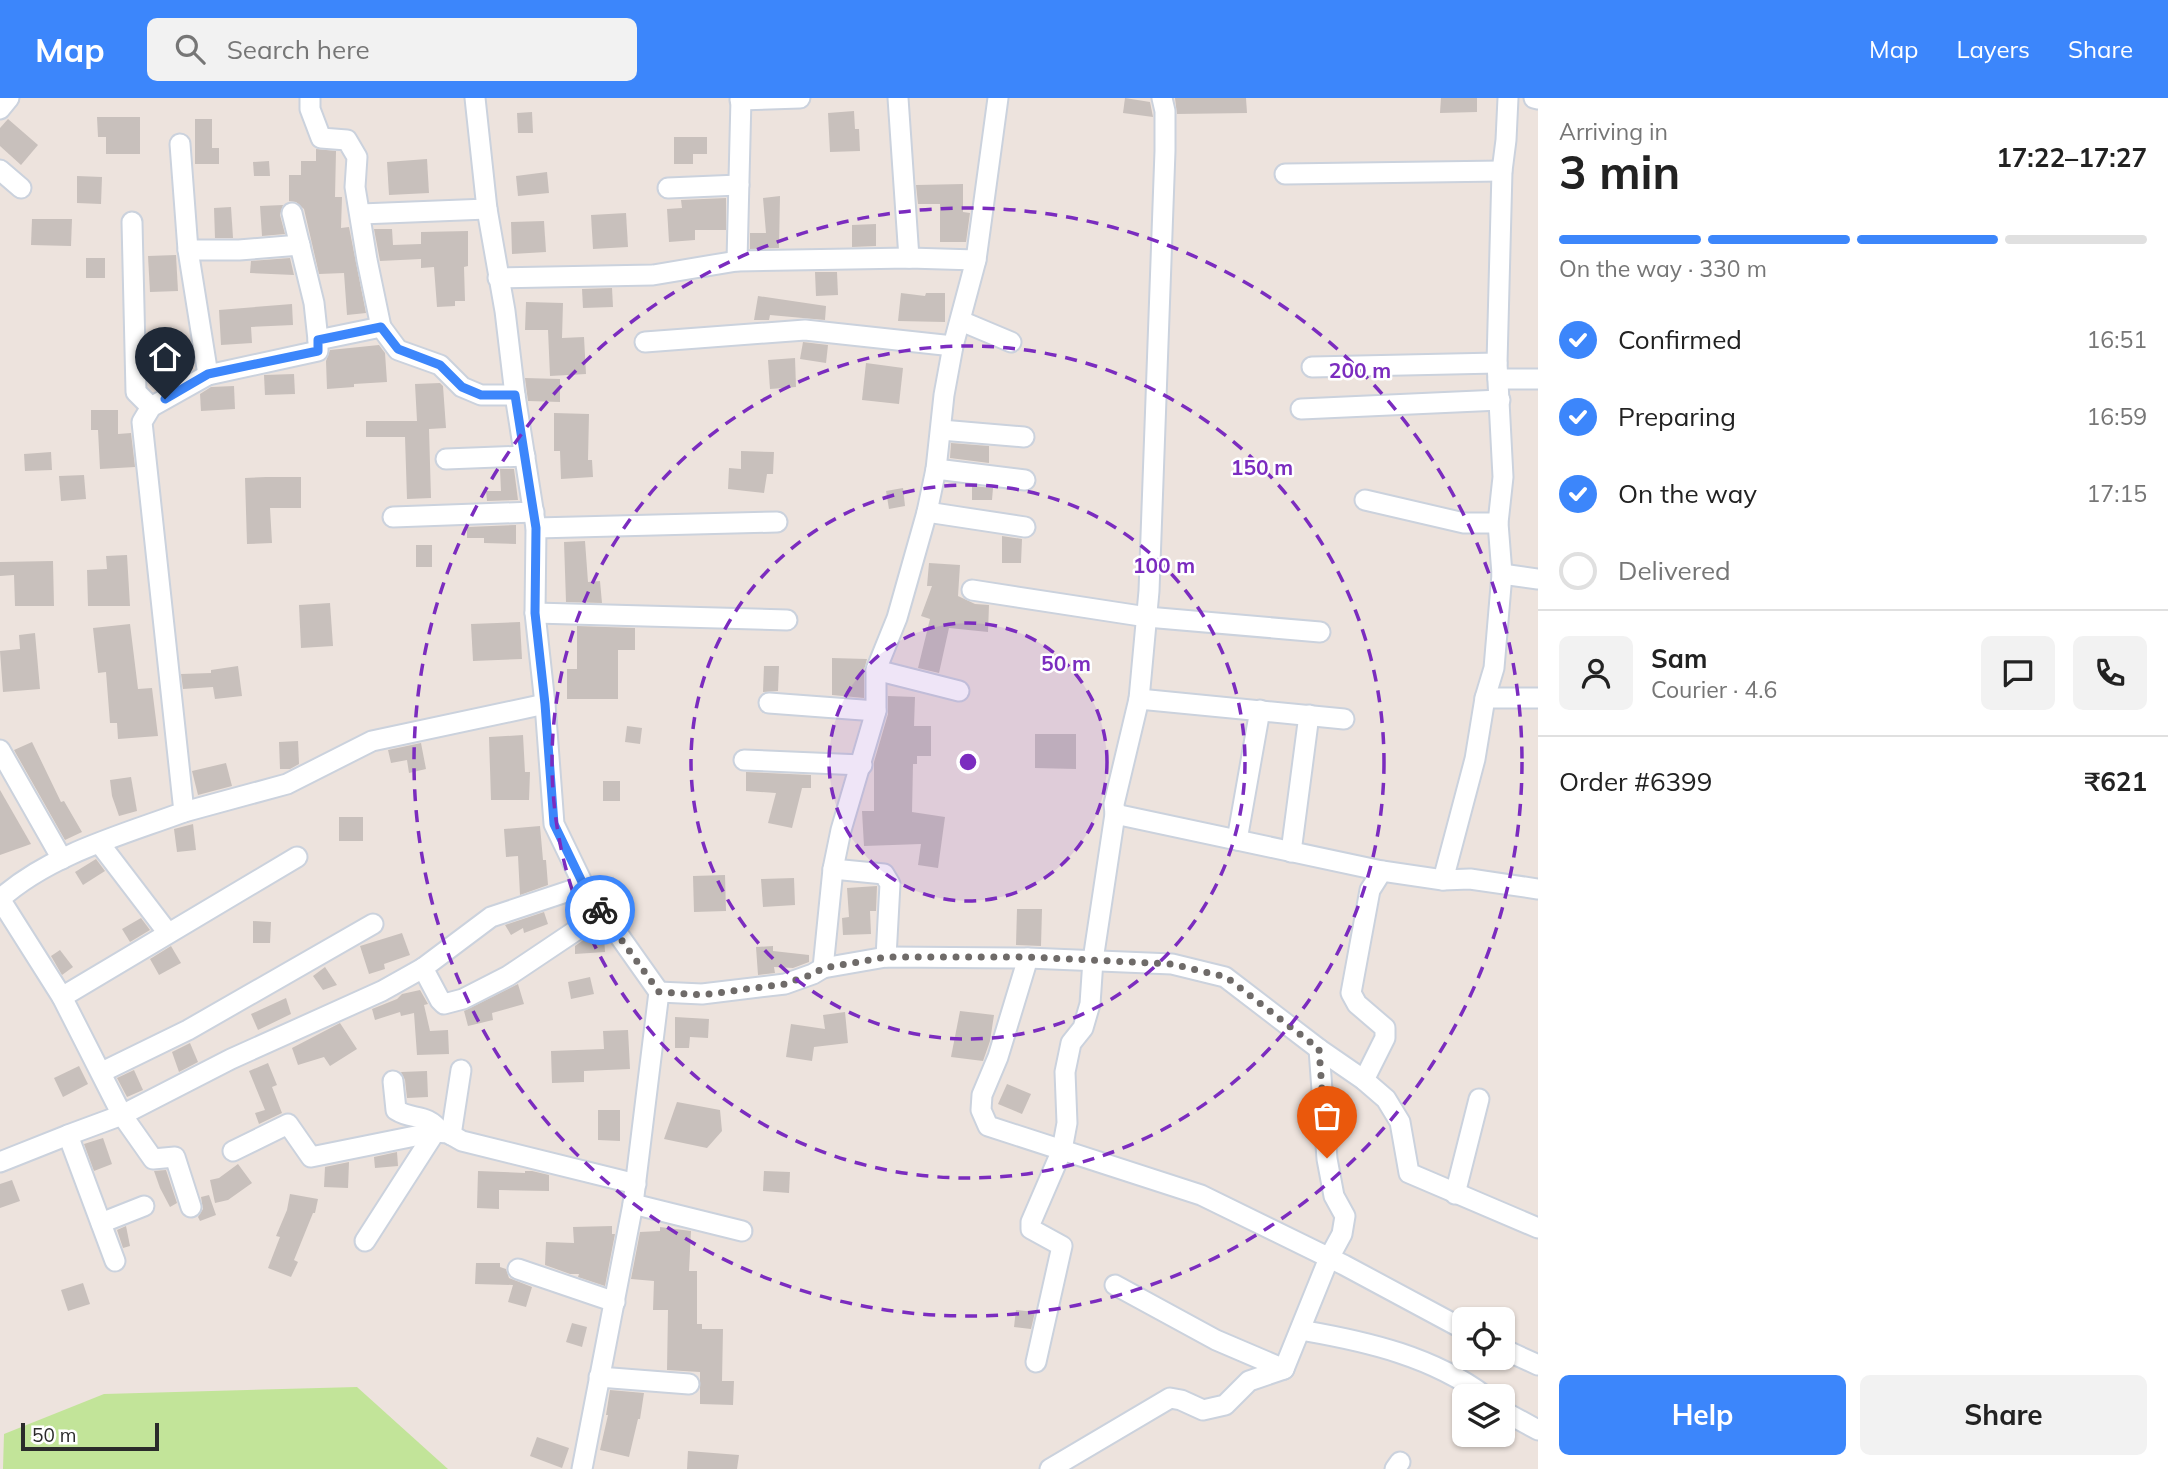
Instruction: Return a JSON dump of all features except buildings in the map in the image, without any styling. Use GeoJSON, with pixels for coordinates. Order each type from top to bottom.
{"type":"FeatureCollection","features":[{"type":"Feature","properties":{"kind":"street"},"geometry":{"type":"LineString","coordinates":[[0,109],[9,98]]}},
{"type":"Feature","properties":{"kind":"street"},"geometry":{"type":"LineString","coordinates":[[310,98],[310,109],[321,138],[347,141],[357,157],[355,187],[381,327],[398,349],[440,365],[462,387],[481,395],[515,395]]}},
{"type":"Feature","properties":{"kind":"street"},"geometry":{"type":"LineString","coordinates":[[475,98],[487,209],[505,311],[535,520],[535,613],[554,824],[584,886],[659,992],[633,1204],[582,1469]]}},
{"type":"Feature","properties":{"kind":"street"},"geometry":{"type":"LineString","coordinates":[[737,261],[741,99],[800,98]]}},
{"type":"Feature","properties":{"kind":"street"},"geometry":{"type":"LineString","coordinates":[[898,98],[909,258]]}},
{"type":"Feature","properties":{"kind":"street"},"geometry":{"type":"LineString","coordinates":[[823,968],[832,869],[876,711],[876,670],[897,618],[927,512],[936,469],[944,394],[975,260],[998,98]]}},
{"type":"Feature","properties":{"kind":"street"},"geometry":{"type":"LineString","coordinates":[[1036,1362],[1062,1247],[1031,1229],[1031,1222],[1062,1150],[1067,1123],[1065,1072],[1072,1043],[1083,1028],[1090,1004],[1093,960],[1115,814],[1114,804],[1139,699],[1147,617],[1165,151],[1165,111],[1162,98]]}},
{"type":"Feature","properties":{"kind":"street"},"geometry":{"type":"LineString","coordinates":[[1443,880],[1475,759],[1485,698],[1494,668],[1502,573],[1498,523],[1503,477],[1498,371],[1502,171],[1508,98]]}},
{"type":"Feature","properties":{"kind":"street"},"geometry":{"type":"LineString","coordinates":[[180,144],[188,250],[208,374]]}},
{"type":"Feature","properties":{"kind":"street"},"geometry":{"type":"LineString","coordinates":[[0,170],[21,188]]}},
{"type":"Feature","properties":{"kind":"street"},"geometry":{"type":"LineString","coordinates":[[1285,174],[1502,171]]}},
{"type":"Feature","properties":{"kind":"street"},"geometry":{"type":"LineString","coordinates":[[668,188],[739,186]]}},
{"type":"Feature","properties":{"kind":"street"},"geometry":{"type":"LineString","coordinates":[[360,214],[487,209]]}},
{"type":"Feature","properties":{"kind":"street"},"geometry":{"type":"LineString","coordinates":[[184,812],[142,422],[151,407],[208,374],[318,351],[314,303],[292,212]]}},
{"type":"Feature","properties":{"kind":"street"},"geometry":{"type":"LineString","coordinates":[[132,222],[136,392],[151,407]]}},
{"type":"Feature","properties":{"kind":"street"},"geometry":{"type":"LineString","coordinates":[[188,250],[239,250],[300,245]]}},
{"type":"Feature","properties":{"kind":"street"},"geometry":{"type":"LineString","coordinates":[[498,278],[653,275],[737,261],[909,258],[975,260]]}},
{"type":"Feature","properties":{"kind":"street"},"geometry":{"type":"LineString","coordinates":[[961,321],[1011,342]]}},
{"type":"Feature","properties":{"kind":"street"},"geometry":{"type":"LineString","coordinates":[[318,340],[381,327]]}},
{"type":"Feature","properties":{"kind":"street"},"geometry":{"type":"LineString","coordinates":[[645,342],[804,330],[953,346]]}},
{"type":"Feature","properties":{"kind":"street"},"geometry":{"type":"LineString","coordinates":[[1312,367],[1498,371],[1538,379]]}},
{"type":"Feature","properties":{"kind":"street"},"geometry":{"type":"LineString","coordinates":[[1301,409],[1500,400]]}},
{"type":"Feature","properties":{"kind":"street"},"geometry":{"type":"LineString","coordinates":[[941,430],[1024,437]]}},
{"type":"Feature","properties":{"kind":"street"},"geometry":{"type":"LineString","coordinates":[[446,459],[524,456]]}},
{"type":"Feature","properties":{"kind":"street"},"geometry":{"type":"LineString","coordinates":[[936,469],[1025,480]]}},
{"type":"Feature","properties":{"kind":"street"},"geometry":{"type":"LineString","coordinates":[[1365,500],[1464,523],[1498,523]]}},
{"type":"Feature","properties":{"kind":"street"},"geometry":{"type":"LineString","coordinates":[[927,512],[1025,527]]}},
{"type":"Feature","properties":{"kind":"street"},"geometry":{"type":"LineString","coordinates":[[393,517],[777,522]]}},
{"type":"Feature","properties":{"kind":"street"},"geometry":{"type":"LineString","coordinates":[[1502,573],[1538,579]]}},
{"type":"Feature","properties":{"kind":"street"},"geometry":{"type":"LineString","coordinates":[[972,590],[1147,617],[1320,632]]}},
{"type":"Feature","properties":{"kind":"street"},"geometry":{"type":"LineString","coordinates":[[535,613],[787,620]]}},
{"type":"Feature","properties":{"kind":"street"},"geometry":{"type":"LineString","coordinates":[[876,670],[959,691]]}},
{"type":"Feature","properties":{"kind":"street"},"geometry":{"type":"LineString","coordinates":[[1485,698],[1538,698]]}},
{"type":"Feature","properties":{"kind":"street"},"geometry":{"type":"LineString","coordinates":[[1139,699],[1344,719]]}},
{"type":"Feature","properties":{"kind":"street"},"geometry":{"type":"LineString","coordinates":[[769,703],[876,711]]}},
{"type":"Feature","properties":{"kind":"street"},"geometry":{"type":"LineString","coordinates":[[191,1207],[175,1157],[153,1159],[122,1115],[62,997],[0,899],[12,888],[62,859],[184,812],[287,783],[372,741],[545,704]]}},
{"type":"Feature","properties":{"kind":"street"},"geometry":{"type":"LineString","coordinates":[[1237,841],[1260,710]]}},
{"type":"Feature","properties":{"kind":"street"},"geometry":{"type":"LineString","coordinates":[[1291,852],[1309,715]]}},
{"type":"Feature","properties":{"kind":"street"},"geometry":{"type":"LineString","coordinates":[[0,750],[62,859]]}},
{"type":"Feature","properties":{"kind":"street"},"geometry":{"type":"LineString","coordinates":[[744,760],[862,765]]}},
{"type":"Feature","properties":{"kind":"street"},"geometry":{"type":"LineString","coordinates":[[1115,814],[1382,871],[1443,880],[1470,879],[1538,889]]}},
{"type":"Feature","properties":{"kind":"street"},"geometry":{"type":"LineString","coordinates":[[100,844],[168,933]]}},
{"type":"Feature","properties":{"kind":"street"},"geometry":{"type":"LineString","coordinates":[[62,997],[297,857]]}},
{"type":"Feature","properties":{"kind":"street"},"geometry":{"type":"LineString","coordinates":[[832,869],[884,874],[890,884],[887,957]]}},
{"type":"Feature","properties":{"kind":"street"},"geometry":{"type":"LineString","coordinates":[[1364,1080],[1385,1038],[1385,1028],[1357,1004],[1351,993],[1370,890],[1382,871]]}},
{"type":"Feature","properties":{"kind":"street"},"geometry":{"type":"LineString","coordinates":[[0,1163],[122,1115],[231,1059],[382,991],[423,968],[491,917],[584,886]]}},
{"type":"Feature","properties":{"kind":"street"},"geometry":{"type":"LineString","coordinates":[[423,968],[444,1004],[463,999],[508,976],[602,913]]}},
{"type":"Feature","properties":{"kind":"street"},"geometry":{"type":"LineString","coordinates":[[102,1072],[188,1030],[373,924]]}},
{"type":"Feature","properties":{"kind":"street"},"geometry":{"type":"LineString","coordinates":[[659,992],[702,995],[785,984],[823,968],[887,957],[1028,957],[1172,964],[1226,977],[1386,1099],[1400,1122],[1409,1173],[1538,1228]]}},
{"type":"Feature","properties":{"kind":"street"},"geometry":{"type":"LineString","coordinates":[[1028,957],[998,1057],[982,1095],[981,1110],[988,1126],[1201,1195],[1452,1323]]}},
{"type":"Feature","properties":{"kind":"street"},"geometry":{"type":"LineString","coordinates":[[1050,1469],[1170,1398],[1203,1410],[1225,1405],[1249,1381],[1284,1368],[1329,1258],[1342,1234],[1345,1216],[1334,1196],[1327,1158],[1319,1049]]}},
{"type":"Feature","properties":{"kind":"street"},"geometry":{"type":"LineString","coordinates":[[365,1241],[443,1133],[461,1070]]}},
{"type":"Feature","properties":{"kind":"street"},"geometry":{"type":"LineString","coordinates":[[393,1081],[396,1110],[403,1114],[422,1116],[433,1122],[443,1133],[462,1141],[636,1184]]}},
{"type":"Feature","properties":{"kind":"street"},"geometry":{"type":"LineString","coordinates":[[1455,1194],[1479,1099]]}},
{"type":"Feature","properties":{"kind":"street"},"geometry":{"type":"LineString","coordinates":[[233,1151],[288,1124],[311,1157],[443,1133]]}},
{"type":"Feature","properties":{"kind":"street"},"geometry":{"type":"LineString","coordinates":[[68,1135],[115,1261]]}},
{"type":"Feature","properties":{"kind":"street"},"geometry":{"type":"LineString","coordinates":[[633,1204],[742,1231]]}},
{"type":"Feature","properties":{"kind":"street"},"geometry":{"type":"LineString","coordinates":[[101,1223],[144,1206]]}},
{"type":"Feature","properties":{"kind":"street"},"geometry":{"type":"LineString","coordinates":[[518,1269],[615,1302]]}},
{"type":"Feature","properties":{"kind":"street"},"geometry":{"type":"LineString","coordinates":[[1115,1285],[1216,1340],[1284,1368]]}},
{"type":"Feature","properties":{"kind":"street"},"geometry":{"type":"LineString","coordinates":[[1306,1331],[1368,1342],[1444,1371],[1465,1384]]}},
{"type":"Feature","properties":{"kind":"street"},"geometry":{"type":"LineString","coordinates":[[1515,1354],[1538,1365]]}},
{"type":"Feature","properties":{"kind":"street"},"geometry":{"type":"LineString","coordinates":[[599,1377],[690,1384]]}},
{"type":"Feature","properties":{"kind":"street"},"geometry":{"type":"LineString","coordinates":[[1515,1418],[1538,1430]]}},
{"type":"Feature","properties":{"kind":"green space"},"geometry":{"type":"Polygon","coordinates":[[[357,1387],[448,1469],[3,1469],[4,1434],[104,1394],[357,1387]]]}},
{"type":"Feature","properties":{"kind":"way so far"},"geometry":{"type":"LineString","coordinates":[[600,910],[659,992],[702,995],[785,984],[823,968],[887,957],[1028,957],[1172,964],[1226,977],[1319,1049],[1327,1158]]}},
{"type":"Feature","properties":{"kind":"route"},"geometry":{"type":"LineString","coordinates":[[165,399],[208,374],[318,351],[318,340],[381,327],[398,349],[440,365],[462,387],[481,395],[515,395],[536,528],[535,613],[554,824],[584,886],[600,910]]}}]}
